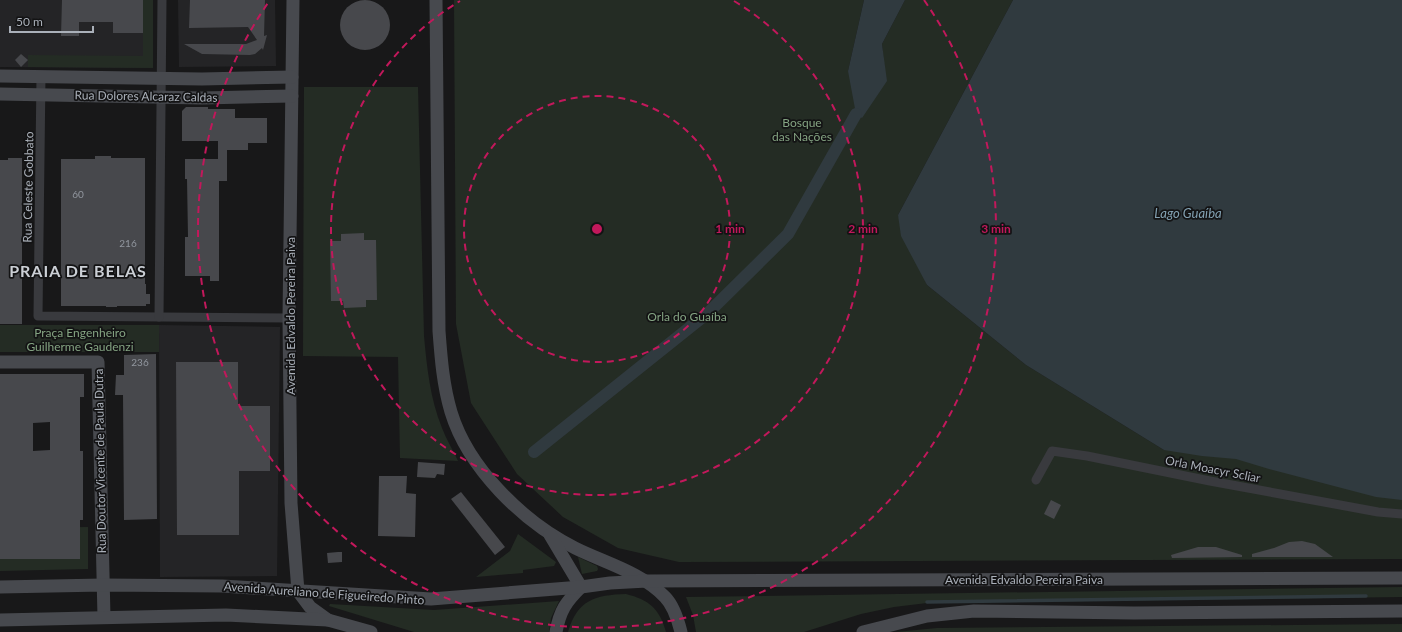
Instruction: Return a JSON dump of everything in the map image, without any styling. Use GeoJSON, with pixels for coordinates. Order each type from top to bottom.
{"type":"FeatureCollection","features":[{"type":"Feature","properties":{"kind":"main road","name":"Avenida Edvaldo Pereira Paiva"},"geometry":{"type":"LineString","coordinates":[[293,0],[290,318],[291,503],[298,591]]}},
{"type":"Feature","properties":{"kind":"main road","name":"Avenida Edvaldo Pereira Paiva"},"geometry":{"type":"LineString","coordinates":[[436,0],[439,331],[442,372],[452,412],[463,438],[484,473],[512,504],[549,533],[574,548],[647,581],[666,598],[677,616],[681,632]]}},
{"type":"Feature","properties":{"kind":"main road","name":"Rua Dolores Alcaraz Caldas"},"geometry":{"type":"LineString","coordinates":[[0,76],[202,79],[292,77]]}},
{"type":"Feature","properties":{"kind":"main road"},"geometry":{"type":"LineString","coordinates":[[202,79],[202,98]]}},
{"type":"Feature","properties":{"kind":"main road","name":"Rua Dolores Alcaraz Caldas"},"geometry":{"type":"LineString","coordinates":[[0,94],[162,96],[202,98],[292,96]]}},
{"type":"Feature","properties":{"kind":"main road","name":"Rua Doutor Vicente de Paula Dutra"},"geometry":{"type":"LineString","coordinates":[[0,362],[98,362],[104,586]]}},
{"type":"Feature","properties":{"kind":"main road","name":"Avenida Edvaldo Pereira Paiva"},"geometry":{"type":"LineString","coordinates":[[549,533],[581,587]]}},
{"type":"Feature","properties":{"kind":"main road","name":"Avenida Edvaldo Pereira Paiva"},"geometry":{"type":"LineString","coordinates":[[647,581],[1402,578]]}},
{"type":"Feature","properties":{"kind":"main road","name":"Avenida Aureliano de Figueiredo Pinto"},"geometry":{"type":"LineString","coordinates":[[0,587],[222,586],[431,599],[647,581]]}},
{"type":"Feature","properties":{"kind":"main road"},"geometry":{"type":"LineString","coordinates":[[104,586],[104,617]]}},
{"type":"Feature","properties":{"kind":"main road"},"geometry":{"type":"LineString","coordinates":[[556,632],[558,618],[567,601],[581,587]]}},
{"type":"Feature","properties":{"kind":"main road"},"geometry":{"type":"LineString","coordinates":[[298,591],[310,607],[328,620]]}},
{"type":"Feature","properties":{"kind":"main road"},"geometry":{"type":"LineString","coordinates":[[862,632],[927,616],[974,611],[1134,613],[1402,611]]}},
{"type":"Feature","properties":{"kind":"main road"},"geometry":{"type":"LineString","coordinates":[[0,620],[226,615],[328,620],[371,632]]}},
{"type":"Feature","properties":{"kind":"street"},"geometry":{"type":"LineString","coordinates":[[162,0],[159,317],[290,318]]}},
{"type":"Feature","properties":{"kind":"street","name":"Rua Celeste Gobbato"},"geometry":{"type":"LineString","coordinates":[[41,76],[38,316],[159,317]]}},
{"type":"Feature","properties":{"kind":"street","name":"Orla Moacyr Scliar"},"geometry":{"type":"LineString","coordinates":[[1036,480],[1052,451],[1102,459],[1210,481],[1378,512],[1402,514]]}},
{"type":"Feature","properties":{"kind":"shaded area"},"geometry":{"type":"Polygon","coordinates":[[[0,0],[153,0],[153,68],[0,67],[0,0]]]}},
{"type":"Feature","properties":{"kind":"shaded area"},"geometry":{"type":"Polygon","coordinates":[[[178,0],[275,0],[276,66],[179,67],[178,0]]]}},
{"type":"Feature","properties":{"kind":"shaded area"},"geometry":{"type":"Polygon","coordinates":[[[159,325],[280,327],[277,576],[160,577],[159,325]]]}},
{"type":"Feature","properties":{"kind":"green space"},"geometry":{"type":"Polygon","coordinates":[[[143,0],[153,0],[153,68],[28,67],[28,55],[143,56],[143,0]]]}},
{"type":"Feature","properties":{"kind":"green space","name":"Orla do Guaíba"},"geometry":{"type":"Polygon","coordinates":[[[454,0],[864,0],[848,71],[886,82],[882,44],[905,0],[1013,0],[898,215],[927,285],[1026,365],[1164,450],[1402,439],[1402,559],[679,562],[618,548],[563,517],[517,474],[471,403],[456,324],[454,0]]]}},
{"type":"Feature","properties":{"kind":"green space"},"geometry":{"type":"Polygon","coordinates":[[[304,87],[418,87],[424,336],[426,360],[438,417],[445,436],[458,461],[400,458],[398,357],[303,356],[304,87]]]}},
{"type":"Feature","properties":{"kind":"green space","name":"Praça Engenheiro Guilherme Gaudenzi"},"geometry":{"type":"Polygon","coordinates":[[[0,325],[159,325],[159,352],[0,352],[0,325]]]}},
{"type":"Feature","properties":{"kind":"green space"},"geometry":{"type":"Polygon","coordinates":[[[88,527],[88,569],[0,571],[0,528],[88,527]]]}},
{"type":"Feature","properties":{"kind":"green space"},"geometry":{"type":"Polygon","coordinates":[[[518,534],[556,562],[554,566],[523,570],[523,573],[476,577],[510,551],[518,534]]]}},
{"type":"Feature","properties":{"kind":"green space"},"geometry":{"type":"Polygon","coordinates":[[[578,557],[597,566],[597,571],[582,574],[578,557]]]}},
{"type":"Feature","properties":{"kind":"green space"},"geometry":{"type":"Polygon","coordinates":[[[1402,587],[1402,597],[927,603],[894,607],[861,614],[804,632],[696,632],[693,615],[686,597],[1402,587]]]}},
{"type":"Feature","properties":{"kind":"green space"},"geometry":{"type":"Polygon","coordinates":[[[626,594],[641,599],[652,606],[660,617],[666,632],[568,632],[576,613],[589,601],[605,596],[626,594]]]}},
{"type":"Feature","properties":{"kind":"green space"},"geometry":{"type":"Polygon","coordinates":[[[559,601],[551,618],[549,632],[414,632],[329,606],[330,604],[434,610],[559,601]]]}},
{"type":"Feature","properties":{"kind":"green space"},"geometry":{"type":"Polygon","coordinates":[[[1402,624],[1402,632],[896,632],[937,628],[1402,624]]]}},
{"type":"Feature","properties":{"kind":"water"},"geometry":{"type":"Polygon","coordinates":[[[864,0],[905,0],[882,44],[887,81],[862,118],[856,114],[848,71],[864,0]]]}},
{"type":"Feature","properties":{"kind":"water","name":"Lago Guaíba"},"geometry":{"type":"Polygon","coordinates":[[[1013,0],[1402,0],[1402,500],[1376,497],[1236,459],[1202,456],[1164,450],[1026,365],[927,285],[901,236],[898,215],[1013,0]]]}},
{"type":"Feature","properties":{"kind":"building"},"geometry":{"type":"Polygon","coordinates":[[[62,0],[143,0],[143,33],[113,33],[113,22],[79,22],[79,36],[61,36],[62,0]]]}},
{"type":"Feature","properties":{"kind":"building"},"geometry":{"type":"Polygon","coordinates":[[[190,0],[265,0],[264,36],[267,35],[263,50],[262,48],[255,54],[250,55],[202,54],[184,44],[246,44],[257,40],[248,27],[189,28],[190,0]]]}},
{"type":"Feature","properties":{"kind":"building"},"geometry":{"type":"Polygon","coordinates":[[[360,0],[370,0],[383,7],[390,20],[390,30],[383,43],[370,50],[360,50],[351,46],[344,39],[340,30],[340,20],[344,11],[351,4],[360,0]]]}},
{"type":"Feature","properties":{"kind":"building"},"geometry":{"type":"Polygon","coordinates":[[[21,54],[28,60],[21,67],[15,60],[21,54]]]}},
{"type":"Feature","properties":{"kind":"building"},"geometry":{"type":"Polygon","coordinates":[[[186,107],[235,109],[235,118],[267,118],[267,143],[248,143],[248,150],[227,150],[227,181],[219,181],[219,281],[210,281],[210,276],[185,276],[185,237],[188,237],[187,179],[185,179],[185,159],[218,159],[218,141],[182,141],[182,111],[186,107]]]}},
{"type":"Feature","properties":{"kind":"building"},"geometry":{"type":"Polygon","coordinates":[[[95,156],[111,156],[111,158],[145,158],[145,284],[146,294],[150,294],[150,304],[146,304],[146,306],[61,306],[61,159],[95,159],[95,156]]]}},
{"type":"Feature","properties":{"kind":"building"},"geometry":{"type":"Polygon","coordinates":[[[8,158],[22,158],[22,324],[0,324],[0,160],[8,160],[8,158]]]}},
{"type":"Feature","properties":{"kind":"building"},"geometry":{"type":"Polygon","coordinates":[[[364,233],[364,240],[376,240],[377,300],[366,300],[366,307],[344,308],[343,301],[331,301],[330,241],[341,241],[341,234],[364,233]]]}},
{"type":"Feature","properties":{"kind":"building"},"geometry":{"type":"Polygon","coordinates":[[[156,354],[157,519],[124,520],[123,395],[115,395],[116,375],[124,375],[124,355],[156,354]]]}},
{"type":"Feature","properties":{"kind":"building"},"geometry":{"type":"Polygon","coordinates":[[[176,362],[238,362],[238,406],[270,406],[270,471],[239,471],[239,535],[177,535],[176,362]]]}},
{"type":"Feature","properties":{"kind":"building"},"geometry":{"type":"Polygon","coordinates":[[[0,374],[84,374],[84,397],[80,397],[80,451],[83,451],[83,520],[80,520],[80,559],[0,559],[0,374]],[[50,422],[33,423],[33,451],[50,450],[50,422]]]}},
{"type":"Feature","properties":{"kind":"building"},"geometry":{"type":"Polygon","coordinates":[[[418,462],[445,464],[444,475],[437,474],[435,478],[417,477],[418,462]]]}},
{"type":"Feature","properties":{"kind":"building"},"geometry":{"type":"Polygon","coordinates":[[[379,476],[407,476],[406,493],[416,494],[415,537],[378,536],[379,476]]]}},
{"type":"Feature","properties":{"kind":"building"},"geometry":{"type":"Polygon","coordinates":[[[461,492],[505,547],[495,555],[451,499],[461,492]]]}},
{"type":"Feature","properties":{"kind":"building"},"geometry":{"type":"Polygon","coordinates":[[[1051,500],[1061,505],[1054,519],[1044,514],[1051,500]]]}},
{"type":"Feature","properties":{"kind":"building"},"geometry":{"type":"Polygon","coordinates":[[[1302,541],[1315,544],[1333,557],[1252,557],[1252,554],[1289,542],[1302,541]]]}},
{"type":"Feature","properties":{"kind":"building"},"geometry":{"type":"Polygon","coordinates":[[[1198,547],[1216,547],[1242,555],[1242,557],[1172,558],[1171,555],[1198,547]]]}},
{"type":"Feature","properties":{"kind":"building"},"geometry":{"type":"Polygon","coordinates":[[[342,552],[342,562],[328,563],[327,553],[342,552]]]}},
{"type":"Feature","properties":{"kind":"waterway"},"geometry":{"type":"LineString","coordinates":[[534,452],[709,312],[788,234],[856,114]]}},
{"type":"Feature","properties":{"kind":"waterway"},"geometry":{"type":"LineString","coordinates":[[927,602],[1366,596]]}},
{"type":"Feature","properties":{"kind":"district","name":"PRAIA DE BELAS"},"geometry":{"type":"Point","coordinates":[78,270]}},
{"type":"Feature","properties":{"kind":"park label","name":"Bosque das Nações"},"geometry":{"type":"Point","coordinates":[802,129]}}]}
